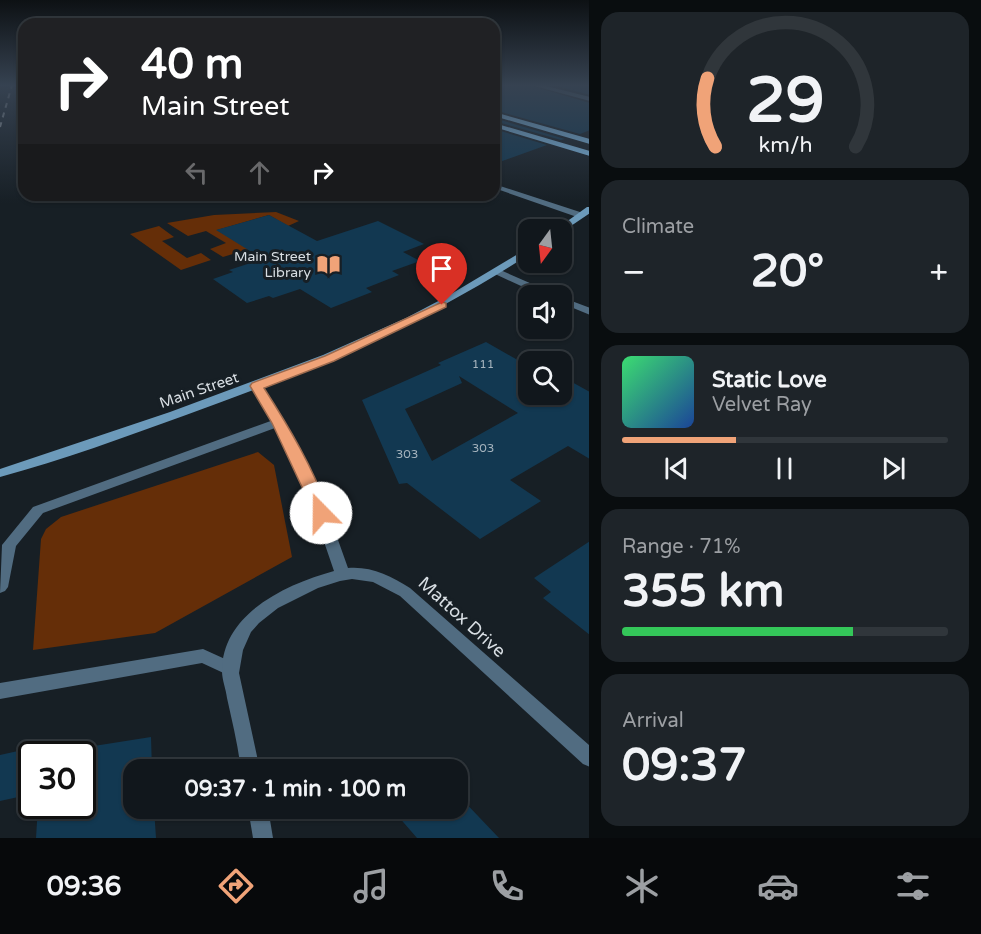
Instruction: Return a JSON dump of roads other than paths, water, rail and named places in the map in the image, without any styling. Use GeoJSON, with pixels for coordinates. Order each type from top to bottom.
{"type":"FeatureCollection","features":[{"type":"Feature","properties":{"kind":"main road"},"geometry":{"type":"LineString","coordinates":[[529,124],[589,142]]}},
{"type":"Feature","properties":{"kind":"main road"},"geometry":{"type":"LineString","coordinates":[[500,127],[589,154]]}},
{"type":"Feature","properties":{"kind":"main road"},"geometry":{"type":"LineString","coordinates":[[572,221],[589,210]]}},
{"type":"Feature","properties":{"kind":"main road","name":"Main Street"},"geometry":{"type":"LineString","coordinates":[[0,473],[84,447],[330,358],[442,305],[518,258]]}},
{"type":"Feature","properties":{"kind":"street"},"geometry":{"type":"LineString","coordinates":[[500,188],[580,215]]}},
{"type":"Feature","properties":{"kind":"street"},"geometry":{"type":"LineString","coordinates":[[498,272],[527,285]]}},
{"type":"Feature","properties":{"kind":"street"},"geometry":{"type":"LineString","coordinates":[[572,305],[589,312]]}},
{"type":"Feature","properties":{"kind":"street"},"geometry":{"type":"LineString","coordinates":[[249,759],[230,669],[237,641],[253,617],[272,603],[330,576],[342,573],[315,495],[279,423],[257,386]]}},
{"type":"Feature","properties":{"kind":"street"},"geometry":{"type":"LineString","coordinates":[[0,588],[9,545],[38,510],[279,423]]}},
{"type":"Feature","properties":{"kind":"street","name":"Mattox Drive"},"geometry":{"type":"LineString","coordinates":[[342,573],[368,574],[393,583],[589,757]]}},
{"type":"Feature","properties":{"kind":"street"},"geometry":{"type":"LineString","coordinates":[[0,691],[203,656],[230,669]]}},
{"type":"Feature","properties":{"kind":"street"},"geometry":{"type":"LineString","coordinates":[[260,819],[263,838]]}},
{"type":"Feature","properties":{"kind":"place","name":"Main Street Library"},"geometry":{"type":"Point","coordinates":[329,264]}}]}
